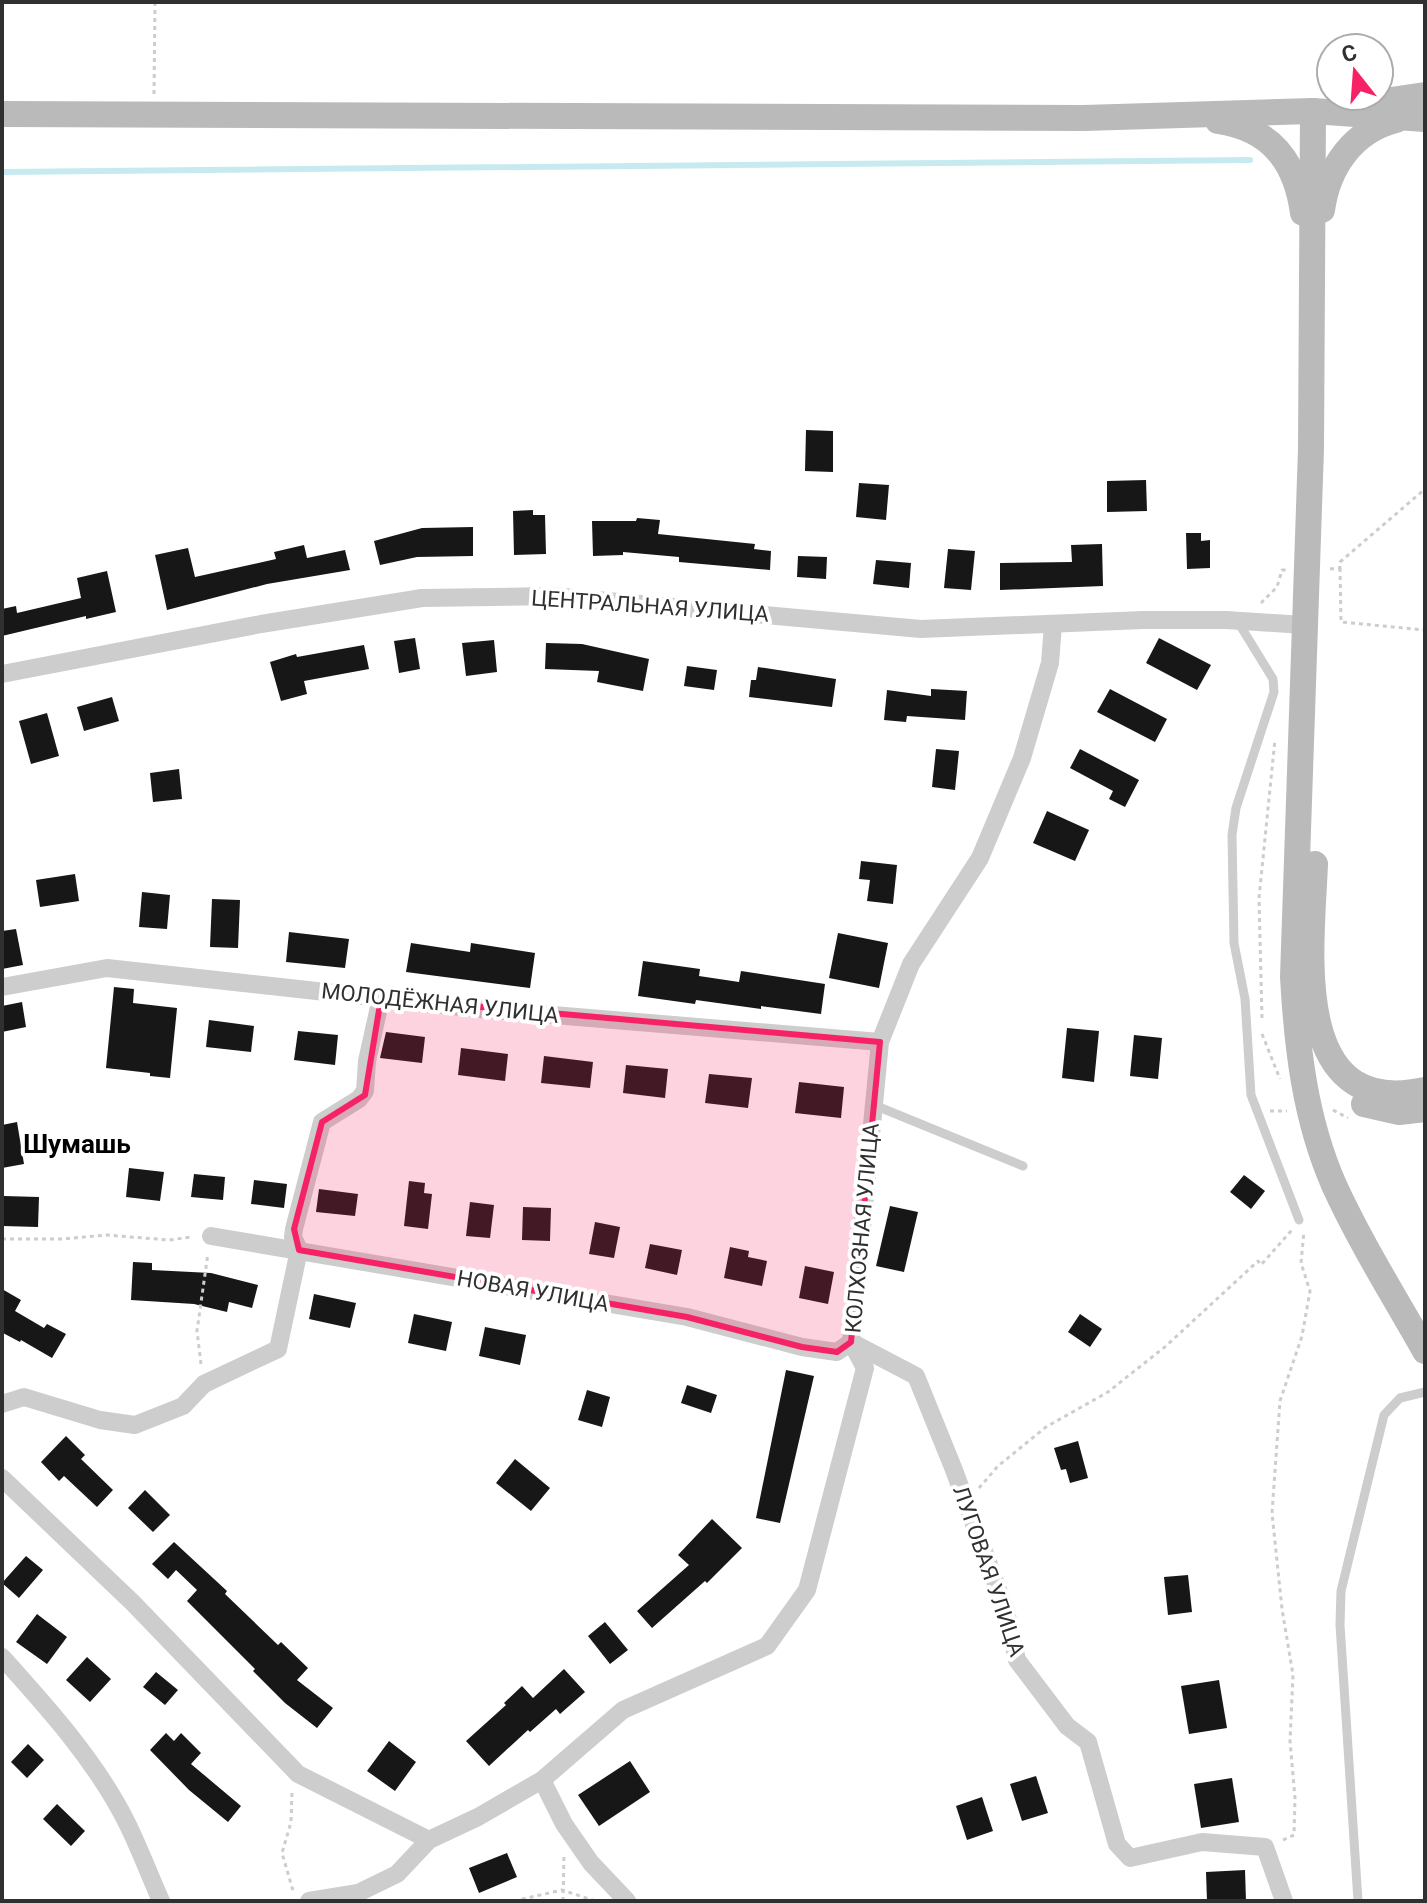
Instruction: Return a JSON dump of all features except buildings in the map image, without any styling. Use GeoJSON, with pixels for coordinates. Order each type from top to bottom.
{"type":"FeatureCollection","features":[{"type":"Feature","properties":{"kind":"main road"},"geometry":{"type":"LineString","coordinates":[[1313,111],[1425,95]]}},
{"type":"Feature","properties":{"kind":"main road"},"geometry":{"type":"LineString","coordinates":[[1084,118],[1313,111],[1416,118]]}},
{"type":"Feature","properties":{"kind":"main road"},"geometry":{"type":"LineString","coordinates":[[1313,111],[1309,570],[1304,635],[1293,977],[1300,1063],[1326,1166],[1357,1230],[1425,1351]]}},
{"type":"Feature","properties":{"kind":"main road"},"geometry":{"type":"LineString","coordinates":[[2,114],[1220,121],[1239,125],[1271,142],[1289,167],[1301,199],[1312,280]]}},
{"type":"Feature","properties":{"kind":"main road"},"geometry":{"type":"LineString","coordinates":[[1312,280],[1324,194],[1337,163],[1346,150],[1372,129],[1416,118]]}},
{"type":"Feature","properties":{"kind":"main road"},"geometry":{"type":"LineString","coordinates":[[1304,635],[1318,744],[1311,988],[1314,1015],[1325,1047],[1349,1076],[1380,1092],[1425,1090]]}},
{"type":"Feature","properties":{"kind":"main road"},"geometry":{"type":"LineString","coordinates":[[1293,977],[1307,1039],[1324,1071],[1367,1105],[1399,1112],[1425,1109]]}},
{"type":"Feature","properties":{"kind":"street","name":"ЦЕНТРАЛЬНАЯ УЛИЦА"},"geometry":{"type":"LineString","coordinates":[[2,674],[261,624],[422,598],[552,596],[921,629],[1143,620],[1238,621],[1304,635]]}},
{"type":"Feature","properties":{"kind":"street","name":"КОЛХОЗНАЯ УЛИЦА"},"geometry":{"type":"LineString","coordinates":[[429,1840],[478,1817],[542,1780],[623,1710],[767,1646],[807,1590],[865,1368],[851,1342],[880,1042],[911,964],[980,858],[1022,758],[1050,663],[1053,625]]}},
{"type":"Feature","properties":{"kind":"street","name":"МОЛОДЁЖНАЯ УЛИЦА"},"geometry":{"type":"LineString","coordinates":[[2,987],[107,968],[480,1009],[880,1042]]}},
{"type":"Feature","properties":{"kind":"street"},"geometry":{"type":"LineString","coordinates":[[2,1404],[24,1397],[100,1420],[135,1425],[183,1406],[204,1384],[278,1349],[299,1250],[293,1237],[294,1229],[317,1139],[325,1118],[364,1096],[367,1061],[381,998]]}},
{"type":"Feature","properties":{"kind":"street","name":"НОВАЯ УЛИЦА"},"geometry":{"type":"LineString","coordinates":[[211,1236],[687,1317],[802,1347],[837,1352],[851,1342]]}},
{"type":"Feature","properties":{"kind":"street","name":"ЛУГОВАЯ УЛИЦА"},"geometry":{"type":"LineString","coordinates":[[851,1342],[916,1376],[1006,1611],[1017,1660],[1067,1726],[1088,1742],[1117,1844],[1130,1858],[1202,1842],[1265,1847]]}},
{"type":"Feature","properties":{"kind":"street"},"geometry":{"type":"LineString","coordinates":[[2,1478],[133,1603],[298,1774],[429,1840],[397,1874],[358,1893],[309,1901]]}},
{"type":"Feature","properties":{"kind":"street"},"geometry":{"type":"LineString","coordinates":[[2,1657],[49,1709],[107,1788],[126,1819],[161,1901]]}},
{"type":"Feature","properties":{"kind":"street"},"geometry":{"type":"LineString","coordinates":[[542,1780],[564,1824],[591,1863],[627,1901]]}},
{"type":"Feature","properties":{"kind":"street"},"geometry":{"type":"LineString","coordinates":[[1265,1847],[1284,1901]]}},
{"type":"Feature","properties":{"kind":"lane"},"geometry":{"type":"LineString","coordinates":[[1238,621],[1273,679],[1274,692],[1236,808],[1232,835],[1234,943],[1245,999],[1251,1095],[1299,1220]]}},
{"type":"Feature","properties":{"kind":"lane"},"geometry":{"type":"LineString","coordinates":[[874,1105],[1023,1166]]}},
{"type":"Feature","properties":{"kind":"lane"},"geometry":{"type":"LineString","coordinates":[[1358,1901],[1340,1625],[1341,1591],[1384,1415],[1400,1398],[1425,1392]]}},
{"type":"Feature","properties":{"kind":"path"},"geometry":{"type":"LineString","coordinates":[[154,114],[155,2]]}},
{"type":"Feature","properties":{"kind":"path"},"geometry":{"type":"LineString","coordinates":[[1340,568],[1341,622],[1425,630]]}},
{"type":"Feature","properties":{"kind":"path"},"geometry":{"type":"LineString","coordinates":[[1262,1019],[1259,898],[1276,725]]}},
{"type":"Feature","properties":{"kind":"path"},"geometry":{"type":"LineString","coordinates":[[1262,1035],[1282,1085]]}},
{"type":"Feature","properties":{"kind":"path"},"geometry":{"type":"LineString","coordinates":[[1257,1111],[1292,1111]]}},
{"type":"Feature","properties":{"kind":"path"},"geometry":{"type":"LineString","coordinates":[[966,1502],[998,1466],[1046,1427],[1108,1392],[1166,1346],[1258,1261],[1261,1265],[1299,1220],[1305,1234],[1301,1263],[1310,1291],[1302,1336],[1280,1401],[1272,1513],[1282,1609],[1293,1675],[1290,1741],[1295,1798],[1294,1835],[1265,1847]]}},
{"type":"Feature","properties":{"kind":"path"},"geometry":{"type":"LineString","coordinates":[[2,1239],[106,1235],[169,1240],[211,1236],[197,1331],[204,1384]]}},
{"type":"Feature","properties":{"kind":"path"},"geometry":{"type":"LineString","coordinates":[[296,1901],[282,1853],[291,1822],[291,1796],[298,1774]]}},
{"type":"Feature","properties":{"kind":"path"},"geometry":{"type":"LineString","coordinates":[[563,1901],[564,1824]]}},
{"type":"Feature","properties":{"kind":"path"},"geometry":{"type":"LineString","coordinates":[[514,1901],[562,1890],[595,1901]]}},
{"type":"Feature","properties":{"kind":"highlighted area"},"geometry":{"type":"Polygon","coordinates":[[[381,998],[880,1042],[851,1342],[837,1352],[802,1347],[687,1317],[299,1250],[294,1229],[322,1122],[365,1095],[381,998]]]}},
{"type":"Feature","properties":{"kind":"waterway"},"geometry":{"type":"LineString","coordinates":[[2,172],[1250,160]]}},
{"type":"Feature","properties":{"kind":"district","name":"Шумашь"},"geometry":{"type":"Point","coordinates":[77,1144]}}]}
